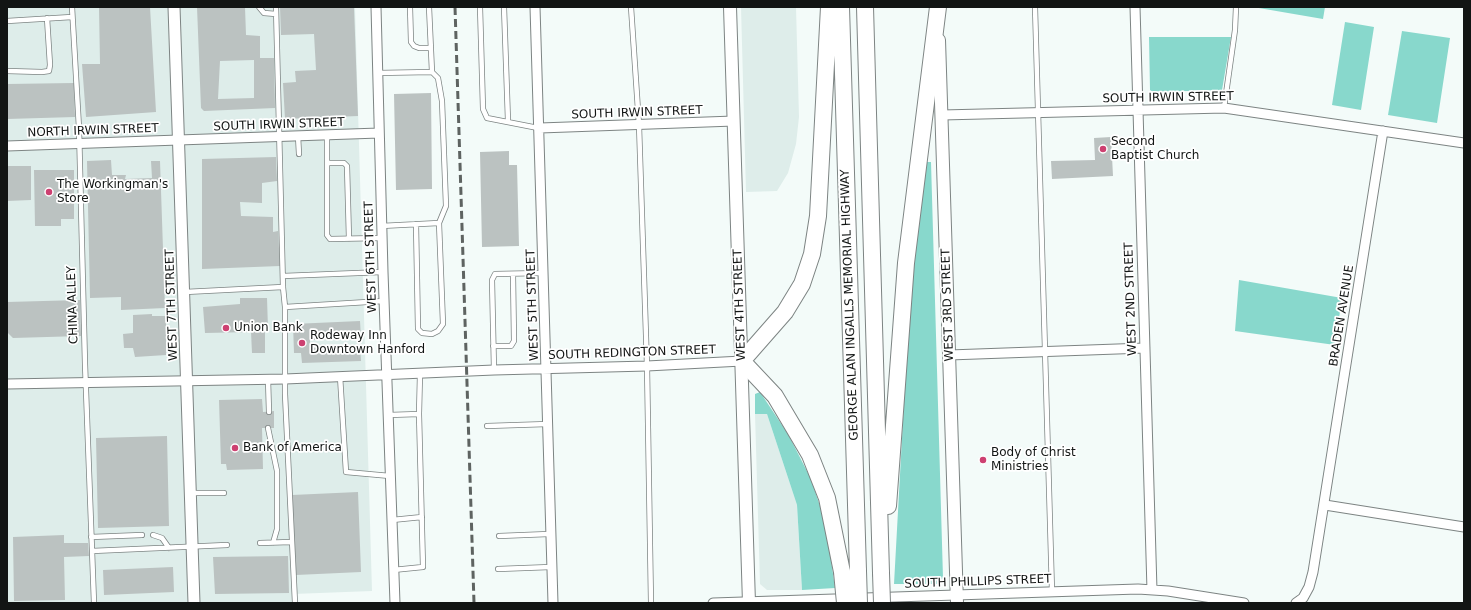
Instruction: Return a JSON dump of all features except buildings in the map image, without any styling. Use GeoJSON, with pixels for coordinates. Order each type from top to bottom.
{"type":"FeatureCollection","features":[{"type":"Feature","properties":{"kind":"highway"},"geometry":{"type":"LineString","coordinates":[[830,7],[818,216],[812,254],[802,284],[785,312],[742,361],[775,396],[807,449],[827,498],[836,535],[845,603]]}},
{"type":"Feature","properties":{"kind":"highway","name":"GEORGE ALAN INGALLS MEMORIAL HIGHWAY"},"geometry":{"type":"LineString","coordinates":[[841,7],[859,603]]}},
{"type":"Feature","properties":{"kind":"highway","name":"GEORGE ALAN INGALLS MEMORIAL HIGHWAY"},"geometry":{"type":"LineString","coordinates":[[865,7],[882,603]]}},
{"type":"Feature","properties":{"kind":"highway"},"geometry":{"type":"LineString","coordinates":[[881,570],[888,511],[906,262],[938,7]]}},
{"type":"Feature","properties":{"kind":"main road","name":"WEST 4TH STREET"},"geometry":{"type":"LineString","coordinates":[[730,7],[749,602]]}},
{"type":"Feature","properties":{"kind":"main road","name":"WEST 3RD STREET"},"geometry":{"type":"LineString","coordinates":[[938,7],[957,599]]}},
{"type":"Feature","properties":{"kind":"street","name":"WEST 7TH STREET"},"geometry":{"type":"LineString","coordinates":[[174,7],[188,380],[194,603]]}},
{"type":"Feature","properties":{"kind":"street","name":"WEST 6TH STREET"},"geometry":{"type":"LineString","coordinates":[[376,7],[381,226],[389,415],[394,603]]}},
{"type":"Feature","properties":{"kind":"street","name":"WEST 5TH STREET"},"geometry":{"type":"LineString","coordinates":[[535,7],[547,368],[549,534],[553,603]]}},
{"type":"Feature","properties":{"kind":"street","name":"WEST 2ND STREET"},"geometry":{"type":"LineString","coordinates":[[1135,7],[1152,590]]}},
{"type":"Feature","properties":{"kind":"street","name":"SOUTH IRWIN STREET"},"geometry":{"type":"LineString","coordinates":[[942,115],[1224,108],[1464,143]]}},
{"type":"Feature","properties":{"kind":"street","name":"SOUTH IRWIN STREET"},"geometry":{"type":"LineString","coordinates":[[540,128],[734,121]]}},
{"type":"Feature","properties":{"kind":"street","name":"BRADEN AVENUE"},"geometry":{"type":"LineString","coordinates":[[1325,505],[1383,131]]}},
{"type":"Feature","properties":{"kind":"street","name":"SOUTH IRWIN STREET"},"geometry":{"type":"LineString","coordinates":[[179,140],[379,133]]}},
{"type":"Feature","properties":{"kind":"street","name":"NORTH IRWIN STREET"},"geometry":{"type":"LineString","coordinates":[[7,146],[179,140]]}},
{"type":"Feature","properties":{"kind":"street"},"geometry":{"type":"LineString","coordinates":[[949,355],[1145,348]]}},
{"type":"Feature","properties":{"kind":"street","name":"SOUTH REDINGTON STREET"},"geometry":{"type":"LineString","coordinates":[[7,384],[285,379],[547,368],[647,366],[742,361]]}},
{"type":"Feature","properties":{"kind":"street"},"geometry":{"type":"LineString","coordinates":[[1296,603],[1303,598],[1309,587],[1314,572],[1325,505],[1464,527]]}},
{"type":"Feature","properties":{"kind":"street","name":"SOUTH PHILLIPS STREET"},"geometry":{"type":"LineString","coordinates":[[713,603],[957,599],[1052,591],[1152,590],[1244,603]]}},
{"type":"Feature","properties":{"kind":"lane","name":"CHINA ALLEY"},"geometry":{"type":"LineString","coordinates":[[72,7],[79,143],[94,603]]}},
{"type":"Feature","properties":{"kind":"lane"},"geometry":{"type":"LineString","coordinates":[[259,7],[264,12],[276,14]]}},
{"type":"Feature","properties":{"kind":"lane"},"geometry":{"type":"LineString","coordinates":[[276,7],[283,287],[285,307],[285,379],[291,542],[295,603]]}},
{"type":"Feature","properties":{"kind":"lane"},"geometry":{"type":"LineString","coordinates":[[410,7],[411,42],[414,46],[419,48],[431,48]]}},
{"type":"Feature","properties":{"kind":"lane"},"geometry":{"type":"LineString","coordinates":[[416,224],[418,329],[422,333],[432,334],[438,331],[443,324],[439,223],[446,206],[442,101],[438,78],[432,72],[429,7]]}},
{"type":"Feature","properties":{"kind":"lane"},"geometry":{"type":"LineString","coordinates":[[480,7],[483,109],[487,118],[540,128]]}},
{"type":"Feature","properties":{"kind":"lane"},"geometry":{"type":"LineString","coordinates":[[504,7],[508,121]]}},
{"type":"Feature","properties":{"kind":"lane"},"geometry":{"type":"LineString","coordinates":[[631,7],[640,125],[647,366],[651,603]]}},
{"type":"Feature","properties":{"kind":"lane"},"geometry":{"type":"LineString","coordinates":[[1035,7],[1052,591]]}},
{"type":"Feature","properties":{"kind":"lane"},"geometry":{"type":"LineString","coordinates":[[1224,108],[1235,30],[1236,7]]}},
{"type":"Feature","properties":{"kind":"lane"},"geometry":{"type":"LineString","coordinates":[[7,21],[72,17]]}},
{"type":"Feature","properties":{"kind":"lane"},"geometry":{"type":"LineString","coordinates":[[7,71],[42,72],[49,70],[47,18]]}},
{"type":"Feature","properties":{"kind":"lane"},"geometry":{"type":"LineString","coordinates":[[377,73],[432,72]]}},
{"type":"Feature","properties":{"kind":"lane"},"geometry":{"type":"LineString","coordinates":[[298,136],[299,154]]}},
{"type":"Feature","properties":{"kind":"lane"},"geometry":{"type":"LineString","coordinates":[[327,136],[327,235],[330,239],[382,238]]}},
{"type":"Feature","properties":{"kind":"lane"},"geometry":{"type":"LineString","coordinates":[[327,162],[344,163],[347,166],[349,239]]}},
{"type":"Feature","properties":{"kind":"lane"},"geometry":{"type":"LineString","coordinates":[[381,226],[439,223]]}},
{"type":"Feature","properties":{"kind":"lane"},"geometry":{"type":"LineString","coordinates":[[283,276],[383,272]]}},
{"type":"Feature","properties":{"kind":"lane"},"geometry":{"type":"LineString","coordinates":[[494,370],[492,280],[495,274],[544,273]]}},
{"type":"Feature","properties":{"kind":"lane"},"geometry":{"type":"LineString","coordinates":[[493,346],[511,346],[514,341],[513,274]]}},
{"type":"Feature","properties":{"kind":"lane"},"geometry":{"type":"LineString","coordinates":[[185,292],[283,287]]}},
{"type":"Feature","properties":{"kind":"lane"},"geometry":{"type":"LineString","coordinates":[[285,307],[384,301]]}},
{"type":"Feature","properties":{"kind":"lane"},"geometry":{"type":"LineString","coordinates":[[393,570],[423,567],[419,414],[420,374]]}},
{"type":"Feature","properties":{"kind":"lane"},"geometry":{"type":"LineString","coordinates":[[340,376],[346,472],[390,476]]}},
{"type":"Feature","properties":{"kind":"lane"},"geometry":{"type":"LineString","coordinates":[[268,379],[268,412]]}},
{"type":"Feature","properties":{"kind":"lane"},"geometry":{"type":"LineString","coordinates":[[389,415],[419,414]]}},
{"type":"Feature","properties":{"kind":"lane"},"geometry":{"type":"LineString","coordinates":[[488,426],[548,424]]}},
{"type":"Feature","properties":{"kind":"lane"},"geometry":{"type":"LineString","coordinates":[[268,428],[277,471],[277,530],[273,543]]}},
{"type":"Feature","properties":{"kind":"lane"},"geometry":{"type":"LineString","coordinates":[[191,493],[224,493]]}},
{"type":"Feature","properties":{"kind":"lane"},"geometry":{"type":"LineString","coordinates":[[392,520],[422,518]]}},
{"type":"Feature","properties":{"kind":"lane"},"geometry":{"type":"LineString","coordinates":[[499,536],[549,534]]}},
{"type":"Feature","properties":{"kind":"lane"},"geometry":{"type":"LineString","coordinates":[[92,537],[142,535]]}},
{"type":"Feature","properties":{"kind":"lane"},"geometry":{"type":"LineString","coordinates":[[153,535],[162,538],[169,548]]}},
{"type":"Feature","properties":{"kind":"lane"},"geometry":{"type":"LineString","coordinates":[[260,543],[291,542]]}},
{"type":"Feature","properties":{"kind":"lane"},"geometry":{"type":"LineString","coordinates":[[92,551],[227,545]]}},
{"type":"Feature","properties":{"kind":"lane"},"geometry":{"type":"LineString","coordinates":[[498,569],[551,567]]}},
{"type":"Feature","properties":{"kind":"shaded area"},"geometry":{"type":"Polygon","coordinates":[[[7,7],[355,7],[372,591],[293,594],[293,603],[7,603],[7,7]]]}},
{"type":"Feature","properties":{"kind":"shaded area"},"geometry":{"type":"Polygon","coordinates":[[[741,7],[796,7],[799,117],[796,144],[788,173],[777,191],[746,192],[741,7]]]}},
{"type":"Feature","properties":{"kind":"shaded area"},"geometry":{"type":"Polygon","coordinates":[[[755,414],[767,414],[797,505],[802,590],[767,590],[760,584],[755,414]]]}},
{"type":"Feature","properties":{"kind":"green space"},"geometry":{"type":"Polygon","coordinates":[[[1253,7],[1325,7],[1323,19],[1253,7]]]}},
{"type":"Feature","properties":{"kind":"green space"},"geometry":{"type":"Polygon","coordinates":[[[1345,22],[1374,27],[1361,110],[1332,105],[1345,22]]]}},
{"type":"Feature","properties":{"kind":"green space"},"geometry":{"type":"Polygon","coordinates":[[[1402,31],[1450,38],[1437,123],[1388,115],[1402,31]]]}},
{"type":"Feature","properties":{"kind":"green space"},"geometry":{"type":"Polygon","coordinates":[[[1149,37],[1231,37],[1222,90],[1153,92],[1150,90],[1149,37]]]}},
{"type":"Feature","properties":{"kind":"green space"},"geometry":{"type":"Polygon","coordinates":[[[926,162],[931,162],[943,578],[937,584],[894,584],[907,347],[914,265],[926,162]]]}},
{"type":"Feature","properties":{"kind":"green space"},"geometry":{"type":"Polygon","coordinates":[[[1239,280],[1342,298],[1335,345],[1235,331],[1239,280]]]}},
{"type":"Feature","properties":{"kind":"green space"},"geometry":{"type":"Polygon","coordinates":[[[760,392],[788,434],[811,479],[826,524],[835,588],[802,590],[797,505],[767,414],[755,414],[755,394],[760,392]]]}},
{"type":"Feature","properties":{"kind":"railway"},"geometry":{"type":"LineString","coordinates":[[455,7],[474,603]]}},
{"type":"Feature","properties":{"kind":"place","name":"Second Baptist Church"},"geometry":{"type":"Point","coordinates":[1103,149]}},
{"type":"Feature","properties":{"kind":"place","name":"The Workingman's Store"},"geometry":{"type":"Point","coordinates":[49,192]}},
{"type":"Feature","properties":{"kind":"place","name":"Union Bank"},"geometry":{"type":"Point","coordinates":[226,328]}},
{"type":"Feature","properties":{"kind":"place","name":"Rodeway Inn Downtown Hanford"},"geometry":{"type":"Point","coordinates":[302,343]}},
{"type":"Feature","properties":{"kind":"place","name":"Bank of America"},"geometry":{"type":"Point","coordinates":[235,448]}},
{"type":"Feature","properties":{"kind":"place","name":"Body of Christ Ministries"},"geometry":{"type":"Point","coordinates":[983,460]}}]}
